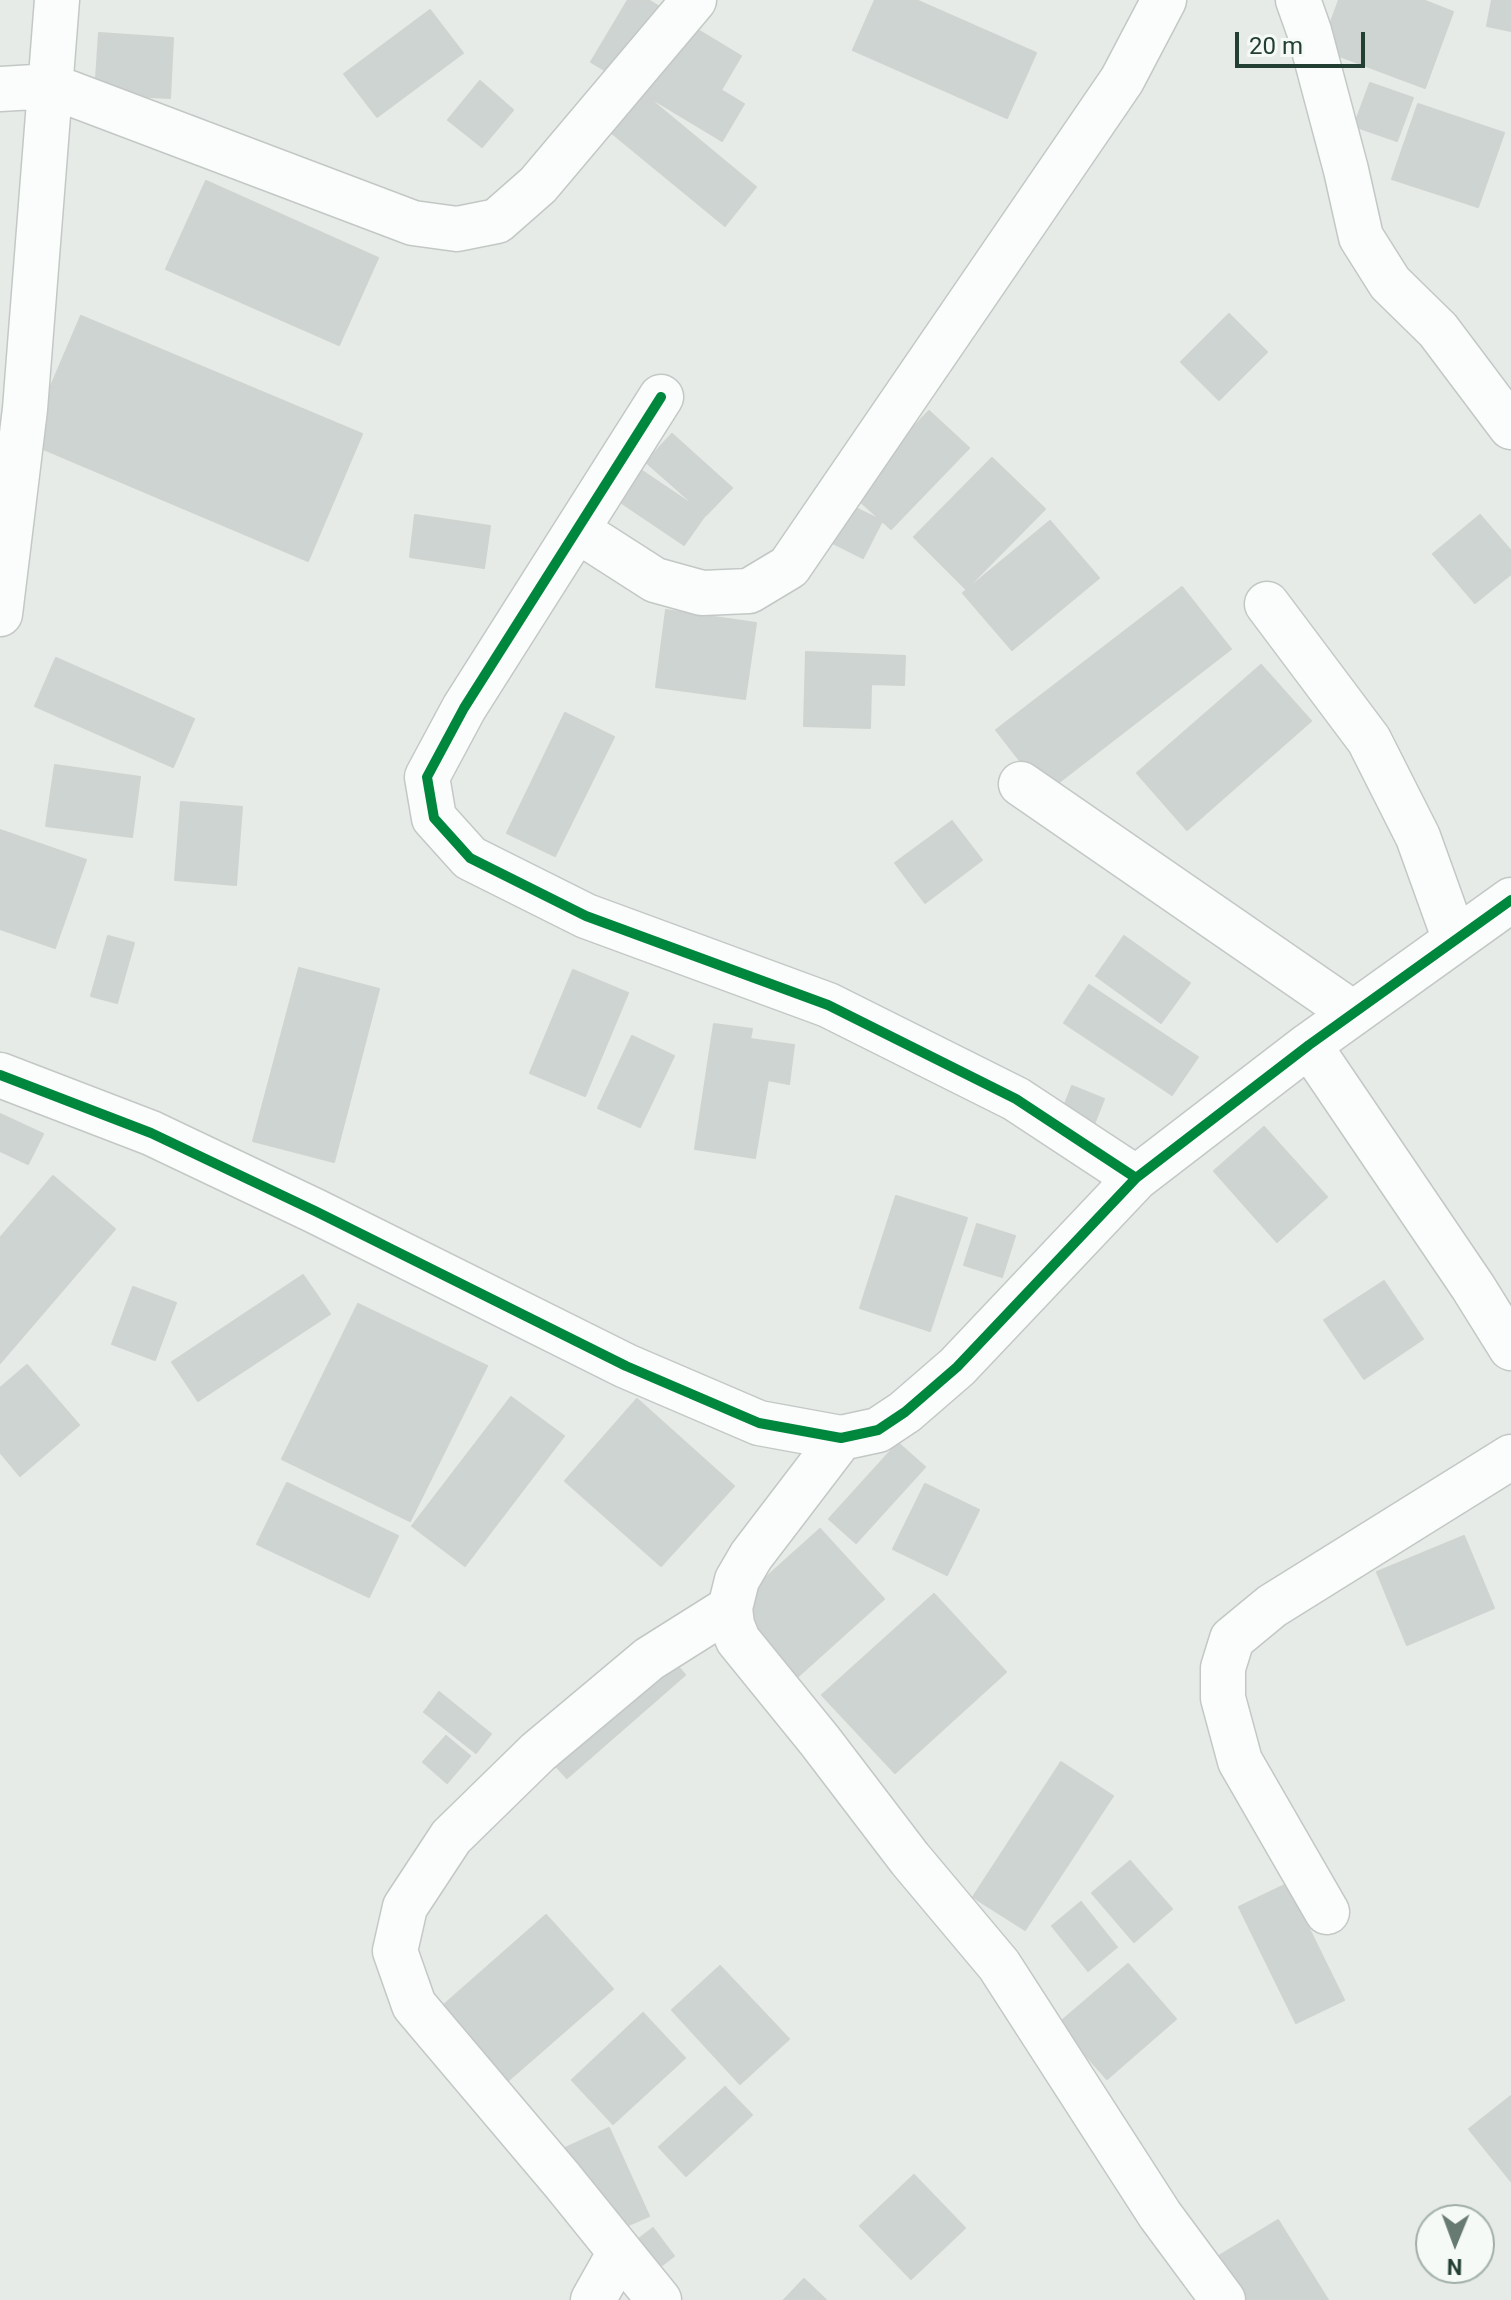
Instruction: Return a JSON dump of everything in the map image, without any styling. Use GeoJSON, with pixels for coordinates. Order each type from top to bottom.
{"type":"FeatureCollection","features":[{"type":"Feature","properties":{"kind":"street"},"geometry":{"type":"LineString","coordinates":[[0,614],[25,409],[57,0]]}},
{"type":"Feature","properties":{"kind":"street"},"geometry":{"type":"LineString","coordinates":[[0,89],[51,86],[413,223],[457,229],[497,221],[538,185],[694,0]]}},
{"type":"Feature","properties":{"kind":"street"},"geometry":{"type":"LineString","coordinates":[[577,530],[655,580],[702,593],[749,591],[789,567],[1122,80],[1164,0]]}},
{"type":"Feature","properties":{"kind":"street"},"geometry":{"type":"LineString","coordinates":[[1298,0],[1346,170],[1361,237],[1390,283],[1438,330],[1511,427]]}},
{"type":"Feature","properties":{"kind":"street"},"geometry":{"type":"LineString","coordinates":[[661,397],[464,708],[427,777],[434,818],[470,858],[586,916],[828,1005],[1016,1099],[1136,1178]]}},
{"type":"Feature","properties":{"kind":"street"},"geometry":{"type":"LineString","coordinates":[[1267,604],[1369,740],[1418,837],[1455,940]]}},
{"type":"Feature","properties":{"kind":"street"},"geometry":{"type":"LineString","coordinates":[[1021,784],[1353,1013]]}},
{"type":"Feature","properties":{"kind":"street"},"geometry":{"type":"LineString","coordinates":[[0,1075],[151,1133],[626,1366],[759,1423],[841,1438],[878,1430],[905,1412],[957,1367],[1136,1178],[1309,1045],[1511,900]]}},
{"type":"Feature","properties":{"kind":"street"},"geometry":{"type":"LineString","coordinates":[[1309,1045],[1511,1348]]}},
{"type":"Feature","properties":{"kind":"street"},"geometry":{"type":"LineString","coordinates":[[841,1438],[751,1556],[737,1580],[730,1608],[738,1640],[910,1859],[999,1965],[1160,2215],[1223,2300]]}},
{"type":"Feature","properties":{"kind":"street"},"geometry":{"type":"LineString","coordinates":[[1327,1912],[1240,1761],[1223,1698],[1223,1668],[1232,1639],[1272,1606],[1511,1457]]}},
{"type":"Feature","properties":{"kind":"street"},"geometry":{"type":"LineString","coordinates":[[659,2300],[414,2005],[395,1951],[405,1907],[451,1837],[538,1752],[649,1659],[730,1608]]}},
{"type":"Feature","properties":{"kind":"street"},"geometry":{"type":"LineString","coordinates":[[593,2300],[620,2252]]}},
{"type":"Feature","properties":{"kind":"building"},"geometry":{"type":"Polygon","coordinates":[[[628,0],[648,0],[741,56],[721,90],[744,104],[722,141],[591,62],[628,0]]]}},
{"type":"Feature","properties":{"kind":"building"},"geometry":{"type":"Polygon","coordinates":[[[875,0],[916,0],[1036,53],[1007,118],[853,50],[875,0]]]}},
{"type":"Feature","properties":{"kind":"building"},"geometry":{"type":"Polygon","coordinates":[[[1339,0],[1423,0],[1453,12],[1425,88],[1321,49],[1339,0]]]}},
{"type":"Feature","properties":{"kind":"building"},"geometry":{"type":"Polygon","coordinates":[[[1492,0],[1511,0],[1511,31],[1487,26],[1492,0]]]}},
{"type":"Feature","properties":{"kind":"building"},"geometry":{"type":"Polygon","coordinates":[[[430,10],[463,53],[377,117],[344,74],[430,10]]]}},
{"type":"Feature","properties":{"kind":"building"},"geometry":{"type":"Polygon","coordinates":[[[99,33],[173,38],[170,98],[95,94],[99,33]]]}},
{"type":"Feature","properties":{"kind":"building"},"geometry":{"type":"Polygon","coordinates":[[[480,81],[513,110],[482,147],[448,120],[480,81]]]}},
{"type":"Feature","properties":{"kind":"building"},"geometry":{"type":"Polygon","coordinates":[[[1370,83],[1413,98],[1397,141],[1354,126],[1370,83]]]}},
{"type":"Feature","properties":{"kind":"building"},"geometry":{"type":"Polygon","coordinates":[[[639,90],[756,187],[725,226],[607,129],[639,90]]]}},
{"type":"Feature","properties":{"kind":"building"},"geometry":{"type":"Polygon","coordinates":[[[1418,104],[1504,133],[1478,207],[1392,179],[1418,104]]]}},
{"type":"Feature","properties":{"kind":"building"},"geometry":{"type":"Polygon","coordinates":[[[206,181],[378,258],[339,345],[166,269],[206,181]]]}},
{"type":"Feature","properties":{"kind":"building"},"geometry":{"type":"Polygon","coordinates":[[[1229,314],[1267,352],[1219,400],[1181,362],[1229,314]]]}},
{"type":"Feature","properties":{"kind":"building"},"geometry":{"type":"Polygon","coordinates":[[[81,316],[362,434],[308,561],[27,442],[81,316]]]}},
{"type":"Feature","properties":{"kind":"building"},"geometry":{"type":"Polygon","coordinates":[[[929,411],[969,448],[891,529],[851,493],[929,411]]]}},
{"type":"Feature","properties":{"kind":"building"},"geometry":{"type":"Polygon","coordinates":[[[672,434],[732,488],[706,515],[646,462],[672,434]]]}},
{"type":"Feature","properties":{"kind":"building"},"geometry":{"type":"Polygon","coordinates":[[[620,456],[706,514],[684,545],[598,487],[620,456]]]}},
{"type":"Feature","properties":{"kind":"building"},"geometry":{"type":"Polygon","coordinates":[[[992,458],[1045,509],[966,589],[914,537],[992,458]]]}},
{"type":"Feature","properties":{"kind":"building"},"geometry":{"type":"Polygon","coordinates":[[[845,503],[882,521],[863,558],[827,540],[845,503]]]}},
{"type":"Feature","properties":{"kind":"building"},"geometry":{"type":"Polygon","coordinates":[[[415,515],[490,526],[484,568],[410,557],[415,515]]]}},
{"type":"Feature","properties":{"kind":"building"},"geometry":{"type":"Polygon","coordinates":[[[1480,515],[1511,551],[1511,574],[1475,603],[1433,554],[1480,515]]]}},
{"type":"Feature","properties":{"kind":"building"},"geometry":{"type":"Polygon","coordinates":[[[1050,521],[1099,578],[1012,650],[963,593],[1050,521]]]}},
{"type":"Feature","properties":{"kind":"building"},"geometry":{"type":"Polygon","coordinates":[[[1182,587],[1231,649],[1045,793],[996,730],[1182,587]]]}},
{"type":"Feature","properties":{"kind":"building"},"geometry":{"type":"Polygon","coordinates":[[[666,610],[756,623],[745,699],[656,687],[666,610]]]}},
{"type":"Feature","properties":{"kind":"building"},"geometry":{"type":"Polygon","coordinates":[[[806,652],[905,656],[904,685],[871,684],[870,728],[804,726],[806,652]]]}},
{"type":"Feature","properties":{"kind":"building"},"geometry":{"type":"Polygon","coordinates":[[[56,658],[194,719],[173,767],[35,706],[56,658]]]}},
{"type":"Feature","properties":{"kind":"building"},"geometry":{"type":"Polygon","coordinates":[[[1261,665],[1311,721],[1187,830],[1137,773],[1261,665]]]}},
{"type":"Feature","properties":{"kind":"building"},"geometry":{"type":"Polygon","coordinates":[[[565,713],[614,737],[555,856],[507,833],[565,713]]]}},
{"type":"Feature","properties":{"kind":"building"},"geometry":{"type":"Polygon","coordinates":[[[55,765],[140,777],[132,837],[46,826],[55,765]]]}},
{"type":"Feature","properties":{"kind":"building"},"geometry":{"type":"Polygon","coordinates":[[[181,802],[242,807],[236,885],[175,880],[181,802]]]}},
{"type":"Feature","properties":{"kind":"building"},"geometry":{"type":"Polygon","coordinates":[[[952,821],[982,860],[925,903],[895,863],[952,821]]]}},
{"type":"Feature","properties":{"kind":"building"},"geometry":{"type":"Polygon","coordinates":[[[0,830],[86,860],[55,948],[0,929],[0,830]]]}},
{"type":"Feature","properties":{"kind":"building"},"geometry":{"type":"Polygon","coordinates":[[[108,936],[134,943],[117,1003],[91,996],[108,936]]]}},
{"type":"Feature","properties":{"kind":"building"},"geometry":{"type":"Polygon","coordinates":[[[1124,936],[1190,983],[1161,1023],[1096,976],[1124,936]]]}},
{"type":"Feature","properties":{"kind":"building"},"geometry":{"type":"Polygon","coordinates":[[[299,968],[379,989],[334,1162],[253,1141],[299,968]]]}},
{"type":"Feature","properties":{"kind":"building"},"geometry":{"type":"Polygon","coordinates":[[[573,970],[628,993],[585,1096],[530,1073],[573,970]]]}},
{"type":"Feature","properties":{"kind":"building"},"geometry":{"type":"Polygon","coordinates":[[[1089,985],[1198,1057],[1172,1095],[1064,1023],[1089,985]]]}},
{"type":"Feature","properties":{"kind":"building"},"geometry":{"type":"Polygon","coordinates":[[[714,1024],[752,1029],[750,1039],[794,1045],[789,1084],[768,1080],[755,1158],[695,1149],[714,1024]]]}},
{"type":"Feature","properties":{"kind":"building"},"geometry":{"type":"Polygon","coordinates":[[[632,1036],[674,1056],[640,1127],[598,1108],[632,1036]]]}},
{"type":"Feature","properties":{"kind":"building"},"geometry":{"type":"Polygon","coordinates":[[[1072,1086],[1104,1099],[1093,1127],[1061,1114],[1072,1086]]]}},
{"type":"Feature","properties":{"kind":"building"},"geometry":{"type":"Polygon","coordinates":[[[0,1114],[43,1134],[28,1164],[0,1151],[0,1114]]]}},
{"type":"Feature","properties":{"kind":"building"},"geometry":{"type":"Polygon","coordinates":[[[1264,1127],[1327,1197],[1277,1242],[1214,1171],[1264,1127]]]}},
{"type":"Feature","properties":{"kind":"building"},"geometry":{"type":"Polygon","coordinates":[[[53,1176],[115,1229],[0,1363],[0,1238],[53,1176]]]}},
{"type":"Feature","properties":{"kind":"building"},"geometry":{"type":"Polygon","coordinates":[[[896,1196],[967,1218],[930,1331],[860,1308],[896,1196]]]}},
{"type":"Feature","properties":{"kind":"building"},"geometry":{"type":"Polygon","coordinates":[[[977,1224],[1015,1236],[1002,1277],[964,1265],[977,1224]]]}},
{"type":"Feature","properties":{"kind":"building"},"geometry":{"type":"Polygon","coordinates":[[[303,1275],[330,1314],[198,1401],[172,1362],[303,1275]]]}},
{"type":"Feature","properties":{"kind":"building"},"geometry":{"type":"Polygon","coordinates":[[[1384,1281],[1423,1339],[1364,1379],[1324,1320],[1384,1281]]]}},
{"type":"Feature","properties":{"kind":"building"},"geometry":{"type":"Polygon","coordinates":[[[133,1287],[176,1303],[155,1360],[112,1344],[133,1287]]]}},
{"type":"Feature","properties":{"kind":"building"},"geometry":{"type":"Polygon","coordinates":[[[358,1304],[487,1366],[410,1521],[282,1459],[358,1304]]]}},
{"type":"Feature","properties":{"kind":"building"},"geometry":{"type":"Polygon","coordinates":[[[27,1365],[79,1425],[20,1476],[0,1452],[0,1388],[27,1365]]]}},
{"type":"Feature","properties":{"kind":"building"},"geometry":{"type":"Polygon","coordinates":[[[511,1397],[564,1436],[465,1566],[412,1526],[511,1397]]]}},
{"type":"Feature","properties":{"kind":"building"},"geometry":{"type":"Polygon","coordinates":[[[637,1399],[734,1486],[661,1566],[565,1481],[637,1399]]]}},
{"type":"Feature","properties":{"kind":"building"},"geometry":{"type":"Polygon","coordinates":[[[898,1443],[925,1467],[856,1543],[829,1519],[898,1443]]]}},
{"type":"Feature","properties":{"kind":"building"},"geometry":{"type":"Polygon","coordinates":[[[287,1483],[398,1536],[369,1597],[257,1544],[287,1483]]]}},
{"type":"Feature","properties":{"kind":"building"},"geometry":{"type":"Polygon","coordinates":[[[925,1484],[979,1510],[947,1575],[893,1549],[925,1484]]]}},
{"type":"Feature","properties":{"kind":"building"},"geometry":{"type":"Polygon","coordinates":[[[820,1529],[884,1599],[775,1697],[712,1626],[820,1529]]]}},
{"type":"Feature","properties":{"kind":"building"},"geometry":{"type":"Polygon","coordinates":[[[1464,1536],[1494,1608],[1407,1645],[1377,1572],[1464,1536]]]}},
{"type":"Feature","properties":{"kind":"building"},"geometry":{"type":"Polygon","coordinates":[[[934,1594],[1006,1672],[895,1773],[822,1695],[934,1594]]]}},
{"type":"Feature","properties":{"kind":"building"},"geometry":{"type":"Polygon","coordinates":[[[663,1649],[685,1675],[567,1778],[544,1753],[663,1649]]]}},
{"type":"Feature","properties":{"kind":"building"},"geometry":{"type":"Polygon","coordinates":[[[439,1692],[491,1734],[476,1753],[424,1712],[439,1692]]]}},
{"type":"Feature","properties":{"kind":"building"},"geometry":{"type":"Polygon","coordinates":[[[446,1736],[470,1756],[447,1783],[423,1762],[446,1736]]]}},
{"type":"Feature","properties":{"kind":"building"},"geometry":{"type":"Polygon","coordinates":[[[1061,1762],[1113,1796],[1025,1930],[973,1897],[1061,1762]]]}},
{"type":"Feature","properties":{"kind":"building"},"geometry":{"type":"Polygon","coordinates":[[[1130,1861],[1172,1909],[1134,1942],[1092,1893],[1130,1861]]]}},
{"type":"Feature","properties":{"kind":"building"},"geometry":{"type":"Polygon","coordinates":[[[1287,1884],[1344,2000],[1296,2023],[1239,1907],[1287,1884]]]}},
{"type":"Feature","properties":{"kind":"building"},"geometry":{"type":"Polygon","coordinates":[[[1081,1902],[1117,1947],[1088,1971],[1052,1926],[1081,1902]]]}},
{"type":"Feature","properties":{"kind":"building"},"geometry":{"type":"Polygon","coordinates":[[[546,1915],[613,1989],[495,2092],[429,2018],[546,1915]]]}},
{"type":"Feature","properties":{"kind":"building"},"geometry":{"type":"Polygon","coordinates":[[[1128,1964],[1176,2019],[1107,2079],[1058,2024],[1128,1964]]]}},
{"type":"Feature","properties":{"kind":"building"},"geometry":{"type":"Polygon","coordinates":[[[720,1966],[789,2039],[740,2084],[672,2010],[720,1966]]]}},
{"type":"Feature","properties":{"kind":"building"},"geometry":{"type":"Polygon","coordinates":[[[643,2013],[685,2058],[613,2124],[572,2080],[643,2013]]]}},
{"type":"Feature","properties":{"kind":"building"},"geometry":{"type":"Polygon","coordinates":[[[725,2087],[752,2115],[686,2176],[659,2147],[725,2087]]]}},
{"type":"Feature","properties":{"kind":"building"},"geometry":{"type":"Polygon","coordinates":[[[1511,2096],[1511,2181],[1469,2129],[1511,2096]]]}},
{"type":"Feature","properties":{"kind":"building"},"geometry":{"type":"Polygon","coordinates":[[[609,2128],[649,2216],[601,2237],[561,2150],[609,2128]]]}},
{"type":"Feature","properties":{"kind":"building"},"geometry":{"type":"Polygon","coordinates":[[[914,2175],[965,2228],[911,2279],[860,2226],[914,2175]]]}},
{"type":"Feature","properties":{"kind":"building"},"geometry":{"type":"Polygon","coordinates":[[[1278,2220],[1328,2300],[1226,2300],[1204,2265],[1278,2220]]]}},
{"type":"Feature","properties":{"kind":"building"},"geometry":{"type":"Polygon","coordinates":[[[653,2228],[674,2256],[645,2278],[623,2251],[653,2228]]]}},
{"type":"Feature","properties":{"kind":"building"},"geometry":{"type":"Polygon","coordinates":[[[804,2279],[826,2300],[784,2300],[804,2279]]]}},
{"type":"Feature","properties":{"kind":"cycle path"},"geometry":{"type":"LineString","coordinates":[[661,397],[464,708],[427,777],[434,818],[470,858],[586,916],[828,1005],[1016,1099],[1136,1178]]}},
{"type":"Feature","properties":{"kind":"cycle path"},"geometry":{"type":"LineString","coordinates":[[0,1075],[151,1133],[626,1366],[759,1423],[841,1438],[878,1430],[905,1412],[957,1367],[1136,1178],[1309,1045],[1511,900]]}}]}
